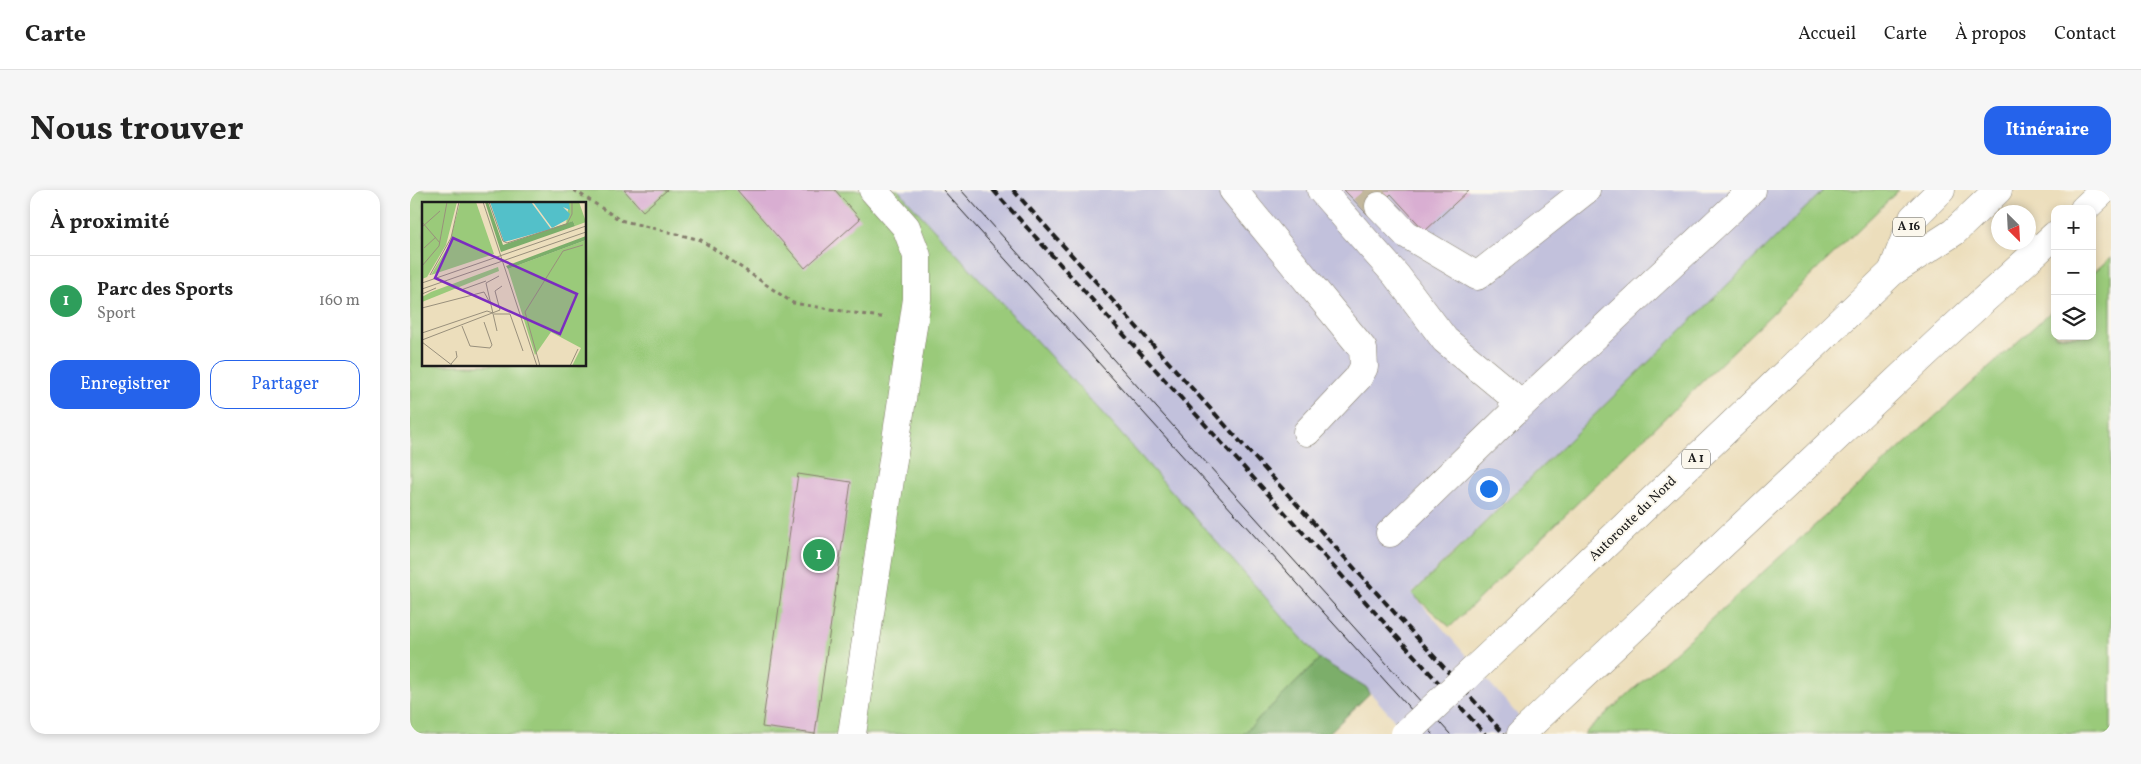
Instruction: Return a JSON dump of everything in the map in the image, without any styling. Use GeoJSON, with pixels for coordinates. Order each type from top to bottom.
{"type":"FeatureCollection","features":[{"type":"Feature","properties":{"kind":"main road"},"geometry":{"type":"LineString","coordinates":[[852,734],[917,299],[917,256],[906,227],[872,190]]}},
{"type":"Feature","properties":{"kind":"main road"},"geometry":{"type":"LineString","coordinates":[[1233,190],[1363,349],[1364,367],[1358,378],[1307,432]]}},
{"type":"Feature","properties":{"kind":"main road"},"geometry":{"type":"LineString","coordinates":[[1321,190],[1396,275],[1445,340],[1510,394],[1516,410]]}},
{"type":"Feature","properties":{"kind":"main road"},"geometry":{"type":"LineString","coordinates":[[1379,206],[1406,234],[1477,276],[1586,190]]}},
{"type":"Feature","properties":{"kind":"main road"},"geometry":{"type":"LineString","coordinates":[[1390,533],[1516,410],[1752,190]]}},
{"type":"Feature","properties":{"kind":"main road","name":"A 16"},"geometry":{"type":"LineString","coordinates":[[1892,272],[1913,218],[1941,190]]}},
{"type":"Feature","properties":{"kind":"main road","name":"Autoroute du Nord"},"geometry":{"type":"LineString","coordinates":[[1405,734],[1892,272],[1954,232],[1998,190]]}},
{"type":"Feature","properties":{"kind":"main road"},"geometry":{"type":"LineString","coordinates":[[2088,205],[2104,190]]}},
{"type":"Feature","properties":{"kind":"main road"},"geometry":{"type":"LineString","coordinates":[[1520,734],[1941,338],[2051,239]]}},
{"type":"Feature","properties":{"kind":"path"},"geometry":{"type":"LineString","coordinates":[[574,190],[620,220],[700,240],[793,303],[914,323]]}},
{"type":"Feature","properties":{"kind":"shaded area"},"geometry":{"type":"Polygon","coordinates":[[[898,190],[1824,190],[1412,593],[1534,734],[1407,734],[1367,689],[1320,659],[1107,418],[898,190]]]}},
{"type":"Feature","properties":{"kind":"green space"},"geometry":{"type":"Polygon","coordinates":[[[410,190],[898,190],[1107,418],[1320,659],[1243,734],[410,734],[410,190]]]}},
{"type":"Feature","properties":{"kind":"green space"},"geometry":{"type":"Polygon","coordinates":[[[1824,190],[1899,190],[1450,627],[1412,594],[1824,190]]]}},
{"type":"Feature","properties":{"kind":"green space"},"geometry":{"type":"Polygon","coordinates":[[[2111,257],[2111,734],[1584,734],[2051,312],[2051,340],[2096,340],[2096,270],[2111,257]]]}},
{"type":"Feature","properties":{"kind":"green space"},"geometry":{"type":"Polygon","coordinates":[[[1320,659],[1366,687],[1370,693],[1328,734],[1243,734],[1320,659]]]}},
{"type":"Feature","properties":{"kind":"building"},"geometry":{"type":"Polygon","coordinates":[[[624,190],[667,190],[643,211],[624,190]]]}},
{"type":"Feature","properties":{"kind":"building"},"geometry":{"type":"Polygon","coordinates":[[[737,190],[835,190],[860,219],[805,268],[737,190]]]}},
{"type":"Feature","properties":{"kind":"building"},"geometry":{"type":"Polygon","coordinates":[[[1344,190],[1469,190],[1425,231],[1391,194],[1369,216],[1344,190]]]}},
{"type":"Feature","properties":{"kind":"building"},"geometry":{"type":"Polygon","coordinates":[[[798,474],[851,482],[815,734],[762,727],[798,474]]]}},
{"type":"Feature","properties":{"kind":"tunnel"},"geometry":{"type":"LineString","coordinates":[[1365,190],[1379,206]]}},
{"type":"Feature","properties":{"kind":"tram line"},"geometry":{"type":"LineString","coordinates":[[943,190],[1433,734]]}},
{"type":"Feature","properties":{"kind":"tram line"},"geometry":{"type":"LineString","coordinates":[[961,190],[1450,734]]}},
{"type":"Feature","properties":{"kind":"railway"},"geometry":{"type":"LineString","coordinates":[[993,190],[1485,734]]}},
{"type":"Feature","properties":{"kind":"railway"},"geometry":{"type":"LineString","coordinates":[[1013,190],[1504,734]]}},
{"type":"Feature","properties":{"kind":"place","name":"Parc des Sports"},"geometry":{"type":"Point","coordinates":[819,555]}}]}
